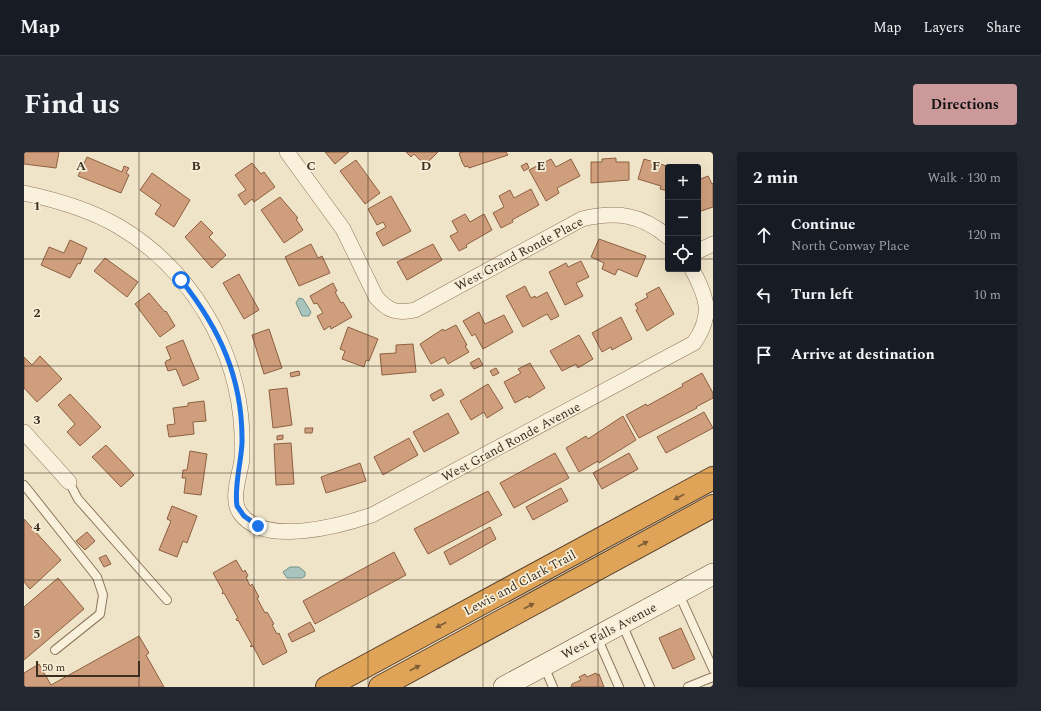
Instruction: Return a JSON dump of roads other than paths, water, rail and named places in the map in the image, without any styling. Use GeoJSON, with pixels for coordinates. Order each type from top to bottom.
{"type":"FeatureCollection","features":[{"type":"Feature","properties":{"kind":"highway","name":"Lewis and Clark Trail"},"geometry":{"type":"LineString","coordinates":[[327,687],[713,478]]}},
{"type":"Feature","properties":{"kind":"highway","name":"Lewis and Clark Trail"},"geometry":{"type":"LineString","coordinates":[[380,687],[713,506]]}},
{"type":"Feature","properties":{"kind":"street","name":"West Grand Ronde Place"},"geometry":{"type":"LineString","coordinates":[[287,152],[343,229],[376,297],[384,306],[403,313],[415,310],[582,219],[600,215],[630,216],[646,221],[667,236]]}},
{"type":"Feature","properties":{"kind":"street","name":"West Grand Ronde Avenue"},"geometry":{"type":"LineString","coordinates":[[24,193],[58,200],[87,211],[117,226],[140,241],[162,259],[201,306],[215,330],[234,378],[242,432],[242,459],[236,500],[240,512],[258,526],[292,531],[347,524],[372,516],[694,343],[703,334],[712,314],[710,302],[694,272]]}},
{"type":"Feature","properties":{"kind":"street"},"geometry":{"type":"LineString","coordinates":[[701,250],[713,244]]}},
{"type":"Feature","properties":{"kind":"street"},"geometry":{"type":"LineString","coordinates":[[24,432],[69,482]]}},
{"type":"Feature","properties":{"kind":"street","name":"West Falls Avenue"},"geometry":{"type":"LineString","coordinates":[[504,687],[713,574]]}},
{"type":"Feature","properties":{"kind":"lane"},"geometry":{"type":"LineString","coordinates":[[69,482],[78,499],[167,600]]}},
{"type":"Feature","properties":{"kind":"lane"},"geometry":{"type":"LineString","coordinates":[[24,485],[97,577],[103,595],[100,614],[55,650]]}},
{"type":"Feature","properties":{"kind":"lane"},"geometry":{"type":"LineString","coordinates":[[678,593],[713,670]]}},
{"type":"Feature","properties":{"kind":"lane"},"geometry":{"type":"LineString","coordinates":[[622,624],[650,687]]}},
{"type":"Feature","properties":{"kind":"lane"},"geometry":{"type":"LineString","coordinates":[[597,637],[619,687]]}},
{"type":"Feature","properties":{"kind":"lane"},"geometry":{"type":"LineString","coordinates":[[544,666],[553,687]]}},
{"type":"Feature","properties":{"kind":"lane"},"geometry":{"type":"LineString","coordinates":[[688,687],[713,677]]}},
{"type":"Feature","properties":{"kind":"water"},"geometry":{"type":"Polygon","coordinates":[[[299,298],[303,299],[311,312],[309,316],[302,316],[296,303],[299,298]]]}},
{"type":"Feature","properties":{"kind":"water"},"geometry":{"type":"Polygon","coordinates":[[[290,567],[299,567],[305,572],[305,576],[302,578],[287,578],[283,572],[290,567]]]}}]}
